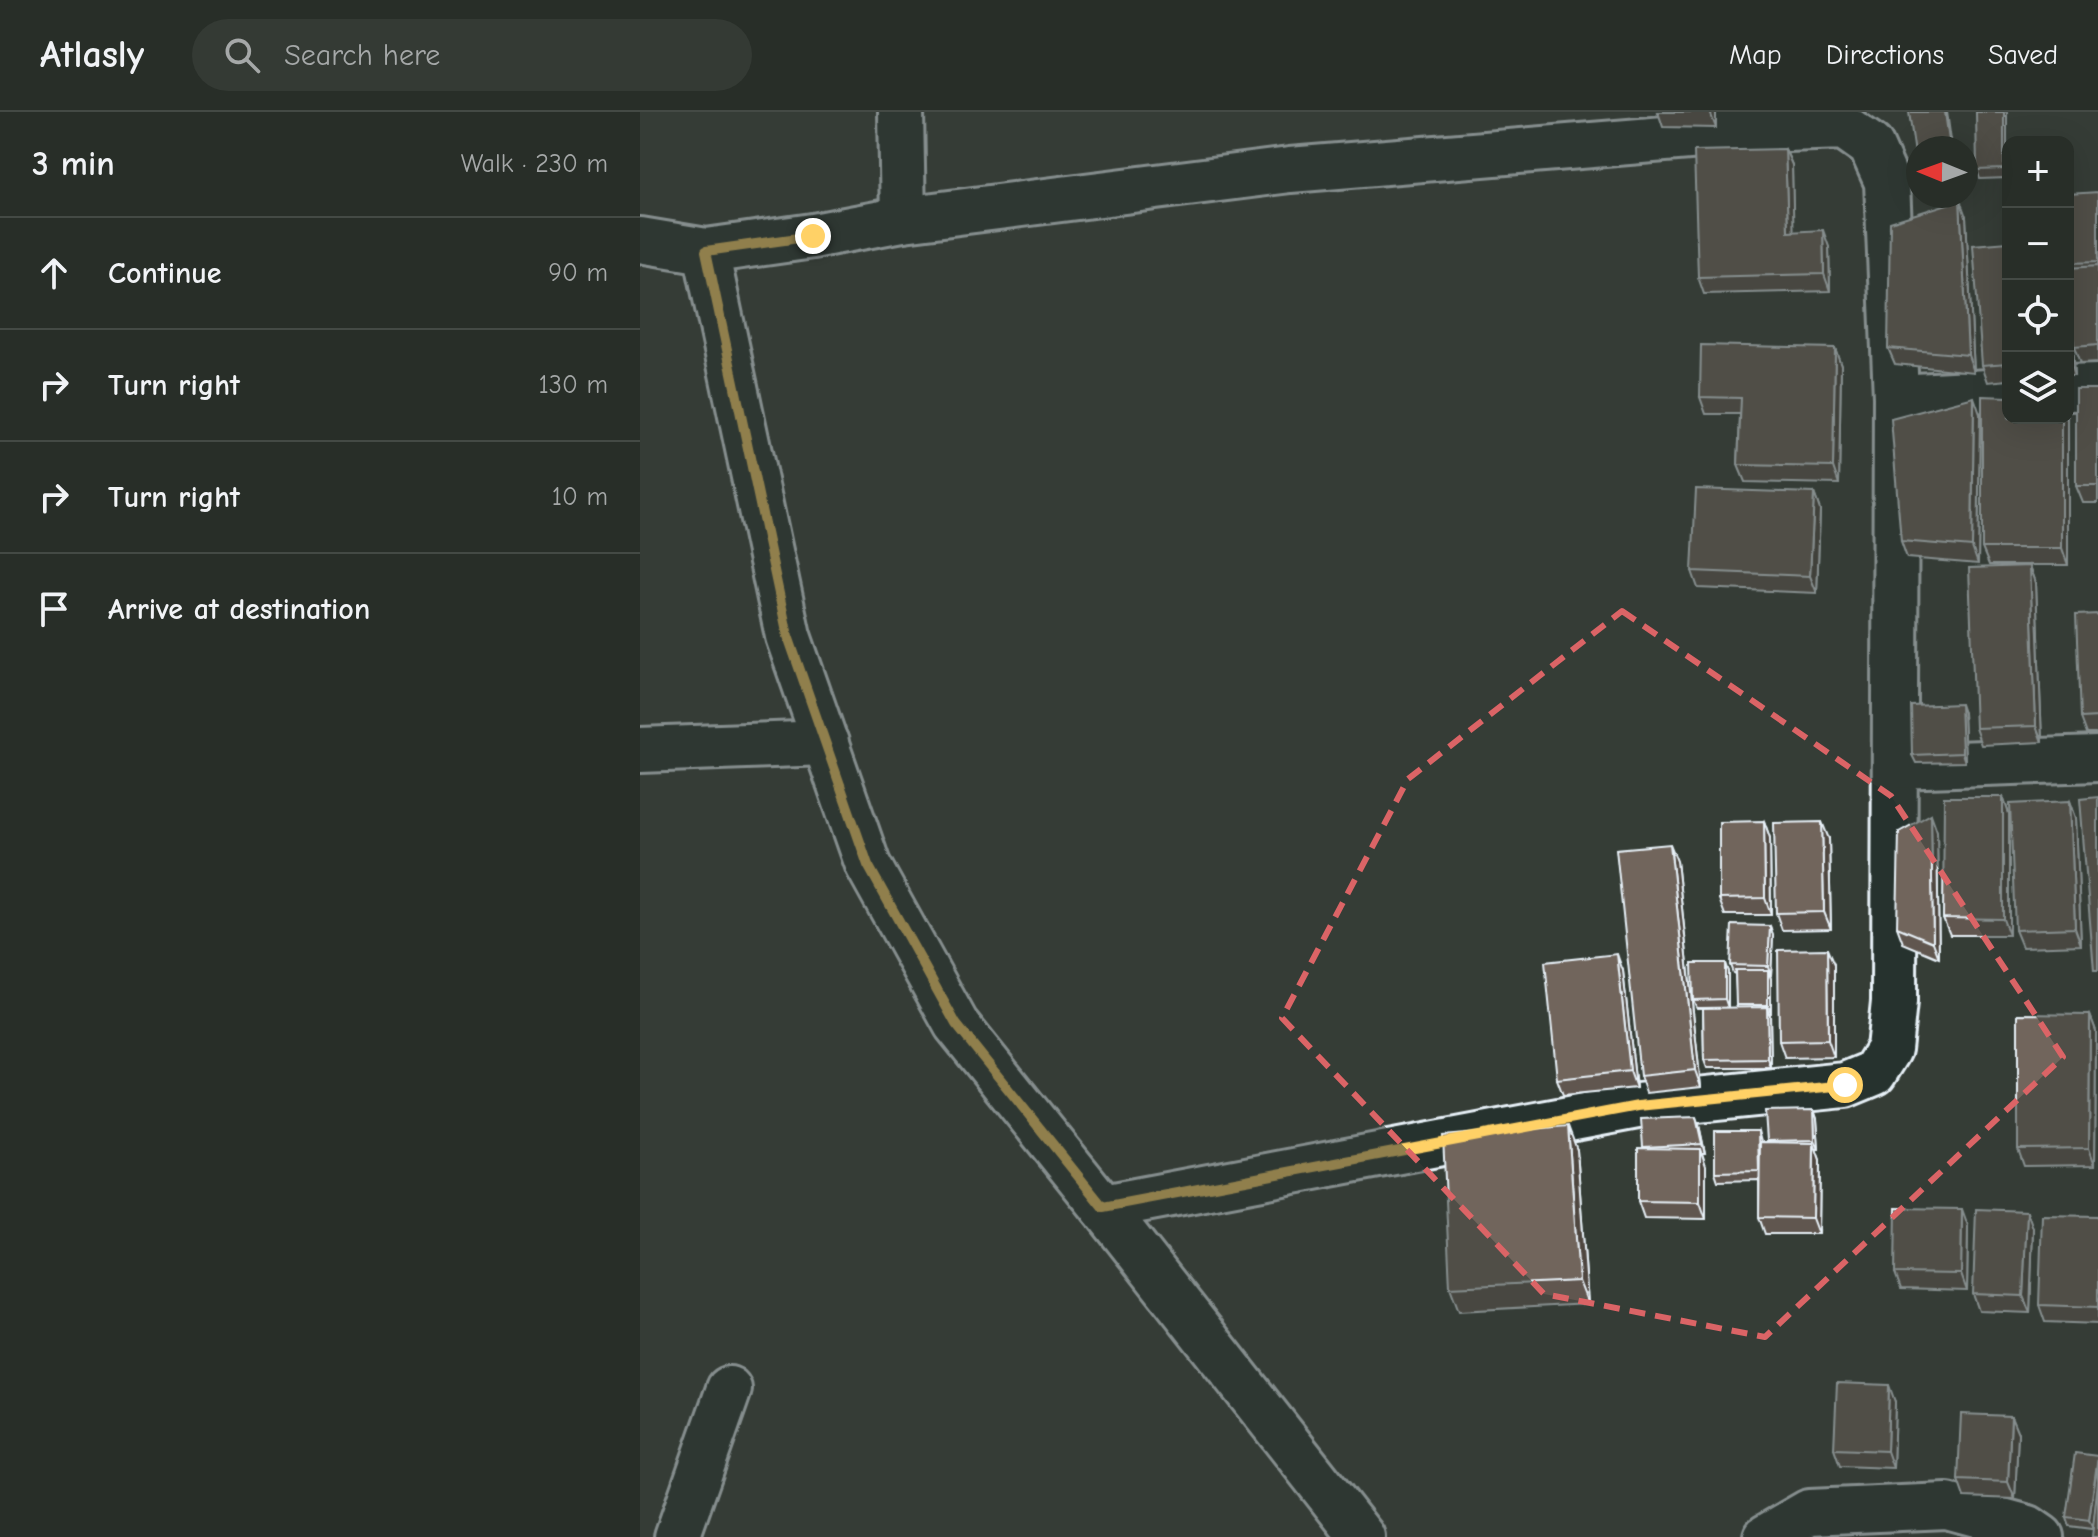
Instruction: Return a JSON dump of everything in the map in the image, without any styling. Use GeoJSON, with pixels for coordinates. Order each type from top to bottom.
{"type":"FeatureCollection","features":[{"type":"Feature","properties":{"kind":"street"},"geometry":{"type":"LineString","coordinates":[[901,112],[903,219]]}},
{"type":"Feature","properties":{"kind":"street"},"geometry":{"type":"LineString","coordinates":[[640,240],[706,251],[903,219],[1290,170],[1770,130],[1844,127],[1871,146],[1887,182],[1896,397],[1894,1002],[1889,1049],[1874,1073],[1845,1085],[1638,1106],[1103,1207]]}},
{"type":"Feature","properties":{"kind":"street"},"geometry":{"type":"LineString","coordinates":[[706,251],[788,636],[868,865],[956,1024],[1362,1537]]}},
{"type":"Feature","properties":{"kind":"street"},"geometry":{"type":"LineString","coordinates":[[2074,388],[2098,387]]}},
{"type":"Feature","properties":{"kind":"street"},"geometry":{"type":"LineString","coordinates":[[1896,397],[2002,391]]}},
{"type":"Feature","properties":{"kind":"street"},"geometry":{"type":"LineString","coordinates":[[640,750],[826,743]]}},
{"type":"Feature","properties":{"kind":"street"},"geometry":{"type":"LineString","coordinates":[[1896,766],[2098,759]]}},
{"type":"Feature","properties":{"kind":"street"},"geometry":{"type":"LineString","coordinates":[[677,1537],[729,1389]]}},
{"type":"Feature","properties":{"kind":"street"},"geometry":{"type":"LineString","coordinates":[[1766,1537],[1809,1512],[1947,1506],[2028,1528],[2041,1537]]}},
{"type":"Feature","properties":{"kind":"highlighted area"},"geometry":{"type":"Polygon","coordinates":[[[1622,611],[1891,796],[2063,1057],[1765,1337],[1544,1294],[1282,1018],[1408,779],[1622,611]]]}},
{"type":"Feature","properties":{"kind":"building"},"geometry":{"type":"Polygon","coordinates":[[[1909,112],[1945,112],[1948,136],[1912,136],[1909,112]]]}},
{"type":"Feature","properties":{"kind":"building"},"geometry":{"type":"Polygon","coordinates":[[[1976,112],[2004,112],[2002,169],[1978,170],[1976,112]]]}},
{"type":"Feature","properties":{"kind":"building"},"geometry":{"type":"Polygon","coordinates":[[[1785,149],[1788,232],[1823,230],[1824,274],[1698,277],[1694,151],[1785,149]]]}},
{"type":"Feature","properties":{"kind":"building"},"geometry":{"type":"Polygon","coordinates":[[[2098,192],[2098,262],[2074,263],[2074,194],[2098,192]]]}},
{"type":"Feature","properties":{"kind":"building"},"geometry":{"type":"Polygon","coordinates":[[[1935,208],[1960,208],[1968,355],[1888,348],[1890,222],[1935,208]]]}},
{"type":"Feature","properties":{"kind":"building"},"geometry":{"type":"Polygon","coordinates":[[[2002,243],[2002,363],[1982,365],[1973,245],[2002,243]]]}},
{"type":"Feature","properties":{"kind":"building"},"geometry":{"type":"Polygon","coordinates":[[[2098,266],[2098,345],[2074,347],[2074,268],[2098,266]]]}},
{"type":"Feature","properties":{"kind":"building"},"geometry":{"type":"Polygon","coordinates":[[[1701,345],[1835,348],[1833,467],[1738,465],[1741,398],[1700,397],[1701,345]]]}},
{"type":"Feature","properties":{"kind":"building"},"geometry":{"type":"Polygon","coordinates":[[[2076,389],[2098,389],[2098,486],[2076,486],[2076,389]]]}},
{"type":"Feature","properties":{"kind":"building"},"geometry":{"type":"Polygon","coordinates":[[[1982,396],[2002,397],[2002,424],[2062,424],[2062,548],[1982,548],[1982,396]]]}},
{"type":"Feature","properties":{"kind":"building"},"geometry":{"type":"Polygon","coordinates":[[[1974,397],[1972,547],[1901,541],[1891,419],[1974,397]]]}},
{"type":"Feature","properties":{"kind":"building"},"geometry":{"type":"Polygon","coordinates":[[[1696,489],[1814,493],[1810,576],[1692,571],[1696,489]]]}},
{"type":"Feature","properties":{"kind":"building"},"geometry":{"type":"Polygon","coordinates":[[[2030,566],[2036,726],[1975,728],[1969,568],[2030,566]]]}},
{"type":"Feature","properties":{"kind":"building"},"geometry":{"type":"Polygon","coordinates":[[[2098,614],[2098,717],[2080,718],[2076,615],[2098,614]]]}},
{"type":"Feature","properties":{"kind":"building"},"geometry":{"type":"Polygon","coordinates":[[[1960,704],[1962,753],[1912,755],[1911,706],[1960,704]]]}},
{"type":"Feature","properties":{"kind":"building"},"geometry":{"type":"Polygon","coordinates":[[[1944,797],[2003,797],[2003,919],[1943,918],[1944,797]]]}},
{"type":"Feature","properties":{"kind":"building"},"geometry":{"type":"Polygon","coordinates":[[[2098,797],[2098,971],[2094,971],[2080,799],[2098,797]]]}},
{"type":"Feature","properties":{"kind":"building"},"geometry":{"type":"Polygon","coordinates":[[[2070,801],[2075,928],[2015,930],[2010,804],[2070,801]]]}},
{"type":"Feature","properties":{"kind":"building"},"geometry":{"type":"Polygon","coordinates":[[[1931,814],[1933,942],[1897,927],[1899,832],[1931,814]]]}},
{"type":"Feature","properties":{"kind":"building"},"geometry":{"type":"Polygon","coordinates":[[[1764,821],[1765,898],[1719,899],[1719,822],[1764,821]]]}},
{"type":"Feature","properties":{"kind":"building"},"geometry":{"type":"Polygon","coordinates":[[[1822,822],[1824,912],[1776,913],[1774,823],[1822,822]]]}},
{"type":"Feature","properties":{"kind":"building"},"geometry":{"type":"Polygon","coordinates":[[[1670,844],[1695,1070],[1640,1076],[1616,849],[1670,844]]]}},
{"type":"Feature","properties":{"kind":"building"},"geometry":{"type":"Polygon","coordinates":[[[1732,925],[1770,926],[1768,966],[1730,965],[1732,925]]]}},
{"type":"Feature","properties":{"kind":"building"},"geometry":{"type":"Polygon","coordinates":[[[1827,949],[1828,1040],[1779,1041],[1778,950],[1827,949]]]}},
{"type":"Feature","properties":{"kind":"building"},"geometry":{"type":"Polygon","coordinates":[[[1617,954],[1630,1071],[1557,1079],[1545,962],[1617,954]]]}},
{"type":"Feature","properties":{"kind":"building"},"geometry":{"type":"Polygon","coordinates":[[[1692,963],[1725,963],[1725,999],[1693,1000],[1692,963]]]}},
{"type":"Feature","properties":{"kind":"building"},"geometry":{"type":"Polygon","coordinates":[[[1735,970],[1768,970],[1768,1005],[1736,1005],[1735,970]]]}},
{"type":"Feature","properties":{"kind":"building"},"geometry":{"type":"Polygon","coordinates":[[[1767,1007],[1768,1059],[1704,1060],[1703,1008],[1767,1007]]]}},
{"type":"Feature","properties":{"kind":"building"},"geometry":{"type":"Polygon","coordinates":[[[2018,1014],[2090,1015],[2089,1148],[2018,1149],[2018,1014]]]}},
{"type":"Feature","properties":{"kind":"building"},"geometry":{"type":"Polygon","coordinates":[[[1814,1110],[1815,1140],[1767,1141],[1765,1111],[1814,1110]]]}},
{"type":"Feature","properties":{"kind":"building"},"geometry":{"type":"Polygon","coordinates":[[[1696,1117],[1702,1144],[1643,1147],[1641,1119],[1696,1117]]]}},
{"type":"Feature","properties":{"kind":"building"},"geometry":{"type":"Polygon","coordinates":[[[1568,1126],[1579,1281],[1450,1287],[1443,1136],[1568,1126]]]}},
{"type":"Feature","properties":{"kind":"building"},"geometry":{"type":"Polygon","coordinates":[[[1715,1131],[1758,1131],[1759,1171],[1715,1172],[1715,1131]]]}},
{"type":"Feature","properties":{"kind":"building"},"geometry":{"type":"Polygon","coordinates":[[[1760,1142],[1814,1143],[1813,1218],[1759,1217],[1760,1142]]]}},
{"type":"Feature","properties":{"kind":"building"},"geometry":{"type":"Polygon","coordinates":[[[1638,1148],[1700,1149],[1700,1202],[1638,1201],[1638,1148]]]}},
{"type":"Feature","properties":{"kind":"building"},"geometry":{"type":"Polygon","coordinates":[[[1896,1208],[1962,1209],[1961,1274],[1895,1273],[1896,1208]]]}},
{"type":"Feature","properties":{"kind":"building"},"geometry":{"type":"Polygon","coordinates":[[[1976,1209],[2027,1211],[2023,1296],[1973,1294],[1976,1209]]]}},
{"type":"Feature","properties":{"kind":"building"},"geometry":{"type":"Polygon","coordinates":[[[2042,1215],[2098,1216],[2098,1307],[2039,1305],[2042,1215]]]}},
{"type":"Feature","properties":{"kind":"building"},"geometry":{"type":"Polygon","coordinates":[[[1837,1383],[1889,1385],[1887,1451],[1834,1449],[1837,1383]]]}},
{"type":"Feature","properties":{"kind":"building"},"geometry":{"type":"Polygon","coordinates":[[[1961,1414],[2011,1416],[2008,1482],[1958,1480],[1961,1414]]]}},
{"type":"Feature","properties":{"kind":"building"},"geometry":{"type":"Polygon","coordinates":[[[2075,1453],[2098,1456],[2089,1520],[2066,1517],[2075,1453]]]}},
{"type":"Feature","properties":{"kind":"building"},"geometry":{"type":"Polygon","coordinates":[[[2098,1481],[2098,1537],[2092,1537],[2098,1481]]]}},
{"type":"Feature","properties":{"kind":"route"},"geometry":{"type":"LineString","coordinates":[[813,236],[706,251],[788,636],[868,865],[956,1024],[1103,1207],[1638,1106],[1845,1085]]}}]}
